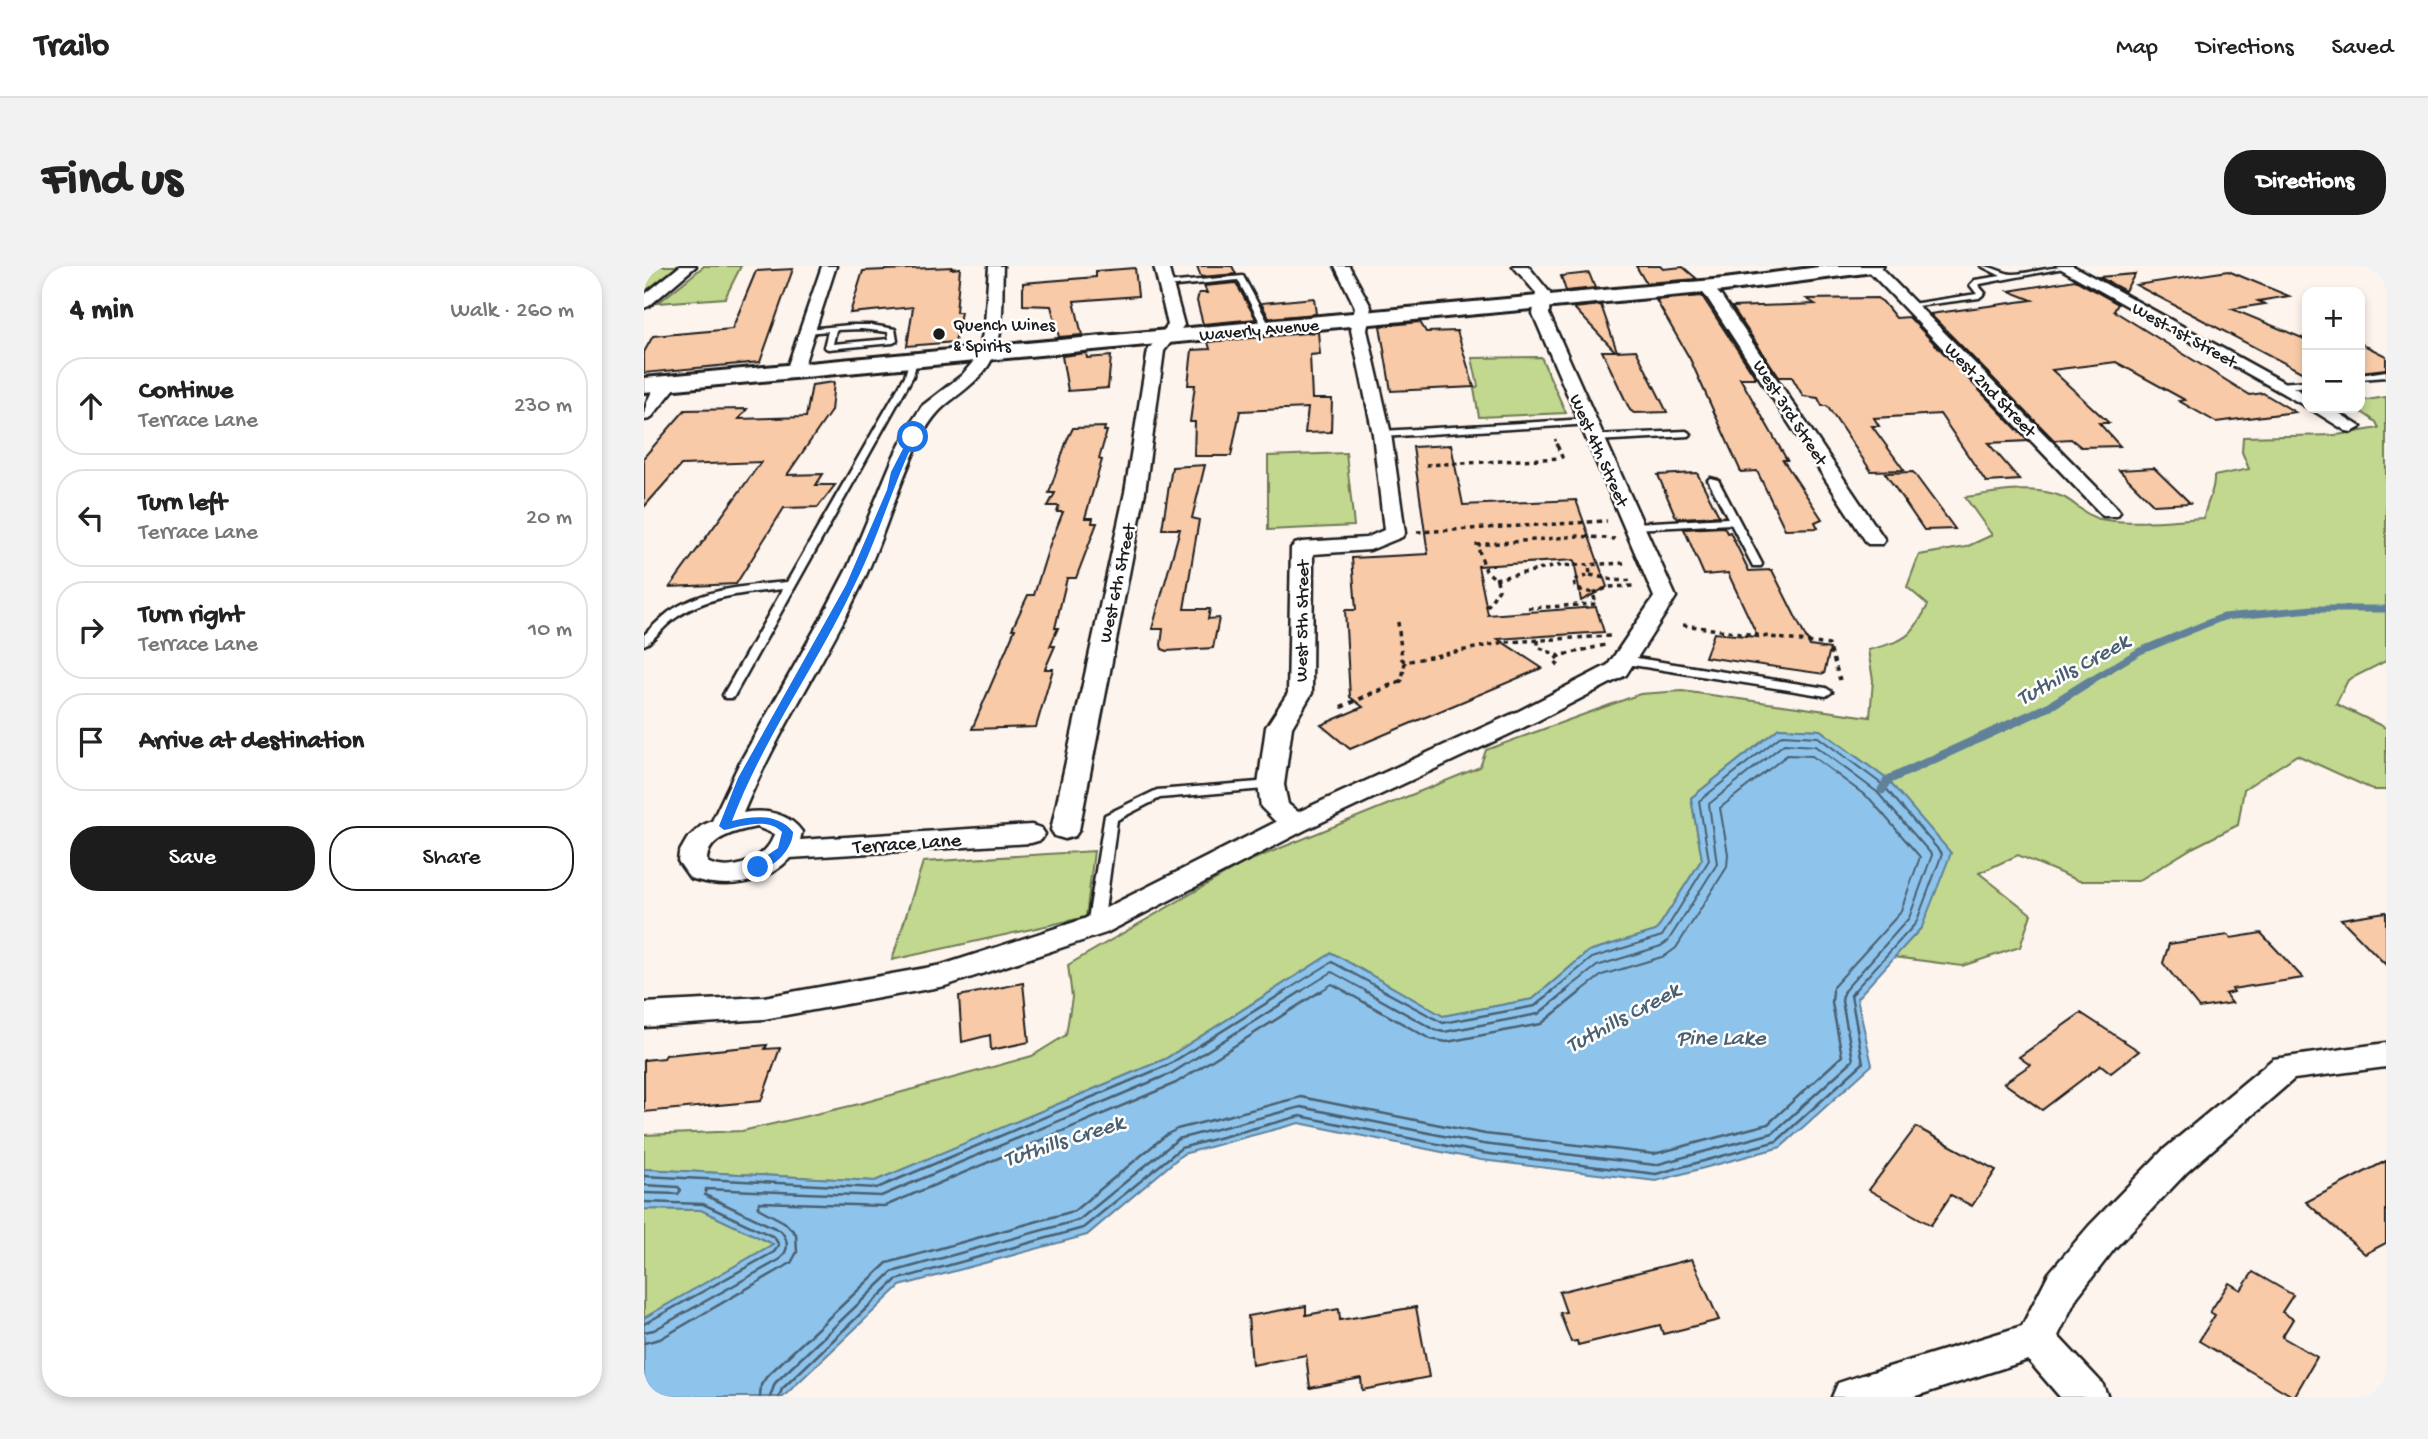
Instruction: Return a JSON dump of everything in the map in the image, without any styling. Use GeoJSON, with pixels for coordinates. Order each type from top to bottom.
{"type":"FeatureCollection","features":[{"type":"Feature","properties":{"kind":"main road","name":"Waverly Avenue"},"geometry":{"type":"LineString","coordinates":[[644,385],[1361,320],[1872,266]]}},
{"type":"Feature","properties":{"kind":"street"},"geometry":{"type":"LineString","coordinates":[[644,303],[689,266]]}},
{"type":"Feature","properties":{"kind":"street"},"geometry":{"type":"LineString","coordinates":[[794,371],[829,266]]}},
{"type":"Feature","properties":{"kind":"street"},"geometry":{"type":"LineString","coordinates":[[724,826],[743,778],[851,585],[891,490],[895,472],[913,437],[928,411],[980,367],[988,354],[996,266]]}},
{"type":"Feature","properties":{"kind":"street"},"geometry":{"type":"LineString","coordinates":[[1161,266],[1166,285]]}},
{"type":"Feature","properties":{"kind":"street","name":"West 5th Street"},"geometry":{"type":"LineString","coordinates":[[1271,785],[1279,727],[1300,693],[1302,548],[1370,544],[1395,533],[1382,434],[1359,330],[1363,307],[1342,266]]}},
{"type":"Feature","properties":{"kind":"street","name":"West 4th Street"},"geometry":{"type":"LineString","coordinates":[[1520,266],[1543,293],[1541,314],[1665,597],[1617,647]]}},
{"type":"Feature","properties":{"kind":"street","name":"West 2nd Street"},"geometry":{"type":"LineString","coordinates":[[1872,266],[2110,512]]}},
{"type":"Feature","properties":{"kind":"street"},"geometry":{"type":"LineString","coordinates":[[2380,266],[2386,269]]}},
{"type":"Feature","properties":{"kind":"street","name":"West 1st Street"},"geometry":{"type":"LineString","coordinates":[[2064,267],[2302,399]]}},
{"type":"Feature","properties":{"kind":"street","name":"West 3rd Street"},"geometry":{"type":"LineString","coordinates":[[1713,282],[1714,296],[1875,540]]}},
{"type":"Feature","properties":{"kind":"street","name":"West 6th Street"},"geometry":{"type":"LineString","coordinates":[[1065,830],[1135,492],[1156,350],[1176,325],[1166,285]]}},
{"type":"Feature","properties":{"kind":"street"},"geometry":{"type":"LineString","coordinates":[[644,415],[671,382]]}},
{"type":"Feature","properties":{"kind":"street"},"geometry":{"type":"LineString","coordinates":[[2327,413],[2352,427]]}},
{"type":"Feature","properties":{"kind":"street"},"geometry":{"type":"LineString","coordinates":[[644,1015],[764,1008],[945,975],[1095,926],[1295,824],[1528,716],[1617,670],[1617,647]]}},
{"type":"Feature","properties":{"kind":"street"},"geometry":{"type":"LineString","coordinates":[[1271,785],[1275,807],[1295,824]]}},
{"type":"Feature","properties":{"kind":"street","name":"Terrace Lane"},"geometry":{"type":"LineString","coordinates":[[757,819],[781,825],[788,832],[788,841],[783,850],[765,864],[726,876],[700,872],[691,858],[694,849],[711,833],[724,826],[757,819]]}},
{"type":"Feature","properties":{"kind":"street","name":"Terrace Lane"},"geometry":{"type":"LineString","coordinates":[[783,850],[1031,834]]}},
{"type":"Feature","properties":{"kind":"street"},"geometry":{"type":"LineString","coordinates":[[1853,1397],[2036,1340],[2063,1285],[2102,1237],[2175,1161],[2285,1068],[2386,1055]]}},
{"type":"Feature","properties":{"kind":"street"},"geometry":{"type":"LineString","coordinates":[[2036,1340],[2087,1397]]}},
{"type":"Feature","properties":{"kind":"lane"},"geometry":{"type":"LineString","coordinates":[[1985,266],[2010,276]]}},
{"type":"Feature","properties":{"kind":"lane"},"geometry":{"type":"LineString","coordinates":[[2017,266],[2033,272]]}},
{"type":"Feature","properties":{"kind":"lane"},"geometry":{"type":"LineString","coordinates":[[1909,305],[1979,296],[1981,293],[1974,283],[2064,267]]}},
{"type":"Feature","properties":{"kind":"lane"},"geometry":{"type":"LineString","coordinates":[[1166,285],[1240,278],[1267,328]]}},
{"type":"Feature","properties":{"kind":"lane"},"geometry":{"type":"LineString","coordinates":[[807,331],[832,329],[876,326],[892,331],[893,341],[828,347],[832,329]]}},
{"type":"Feature","properties":{"kind":"lane"},"geometry":{"type":"LineString","coordinates":[[729,695],[909,376],[913,360]]}},
{"type":"Feature","properties":{"kind":"lane"},"geometry":{"type":"LineString","coordinates":[[2365,376],[2386,373]]}},
{"type":"Feature","properties":{"kind":"lane"},"geometry":{"type":"LineString","coordinates":[[2279,386],[2302,384]]}},
{"type":"Feature","properties":{"kind":"lane"},"geometry":{"type":"LineString","coordinates":[[1382,434],[1592,430],[1686,434]]}},
{"type":"Feature","properties":{"kind":"lane"},"geometry":{"type":"LineString","coordinates":[[1713,480],[1757,564]]}},
{"type":"Feature","properties":{"kind":"lane"},"geometry":{"type":"LineString","coordinates":[[1634,526],[1735,522]]}},
{"type":"Feature","properties":{"kind":"lane"},"geometry":{"type":"LineString","coordinates":[[644,641],[671,616],[706,598],[728,592],[792,585]]}},
{"type":"Feature","properties":{"kind":"lane"},"geometry":{"type":"LineString","coordinates":[[1617,647],[1826,692]]}},
{"type":"Feature","properties":{"kind":"lane"},"geometry":{"type":"LineString","coordinates":[[1095,926],[1110,818],[1157,794],[1271,785]]}},
{"type":"Feature","properties":{"kind":"path"},"geometry":{"type":"LineString","coordinates":[[1426,465],[1560,458],[1562,457],[1555,438]]}},
{"type":"Feature","properties":{"kind":"path"},"geometry":{"type":"LineString","coordinates":[[1409,532],[1609,521]]}},
{"type":"Feature","properties":{"kind":"path"},"geometry":{"type":"LineString","coordinates":[[1487,607],[1499,589],[1495,579],[1486,571],[1477,545],[1578,536],[1616,540]]}},
{"type":"Feature","properties":{"kind":"path"},"geometry":{"type":"LineString","coordinates":[[1495,579],[1544,568],[1626,563]]}},
{"type":"Feature","properties":{"kind":"path"},"geometry":{"type":"LineString","coordinates":[[1589,565],[1590,575]]}},
{"type":"Feature","properties":{"kind":"path"},"geometry":{"type":"LineString","coordinates":[[1610,585],[1603,577],[1590,575],[1573,580],[1576,589],[1593,593],[1610,585],[1633,583]]}},
{"type":"Feature","properties":{"kind":"path"},"geometry":{"type":"LineString","coordinates":[[1528,608],[1596,604],[1593,593]]}},
{"type":"Feature","properties":{"kind":"path"},"geometry":{"type":"LineString","coordinates":[[1341,707],[1402,680],[1405,662],[1402,659],[1398,622]]}},
{"type":"Feature","properties":{"kind":"path"},"geometry":{"type":"LineString","coordinates":[[1683,625],[1829,645],[1840,684]]}},
{"type":"Feature","properties":{"kind":"path"},"geometry":{"type":"LineString","coordinates":[[1538,640],[1538,648],[1559,656],[1617,647]]}},
{"type":"Feature","properties":{"kind":"path"},"geometry":{"type":"LineString","coordinates":[[1405,662],[1485,645],[1538,640],[1617,647]]}},
{"type":"Feature","properties":{"kind":"path"},"geometry":{"type":"LineString","coordinates":[[1559,656],[1554,660],[1561,668]]}},
{"type":"Feature","properties":{"kind":"green space"},"geometry":{"type":"Polygon","coordinates":[[[653,266],[679,266],[644,292],[644,269],[653,266]]]}},
{"type":"Feature","properties":{"kind":"green space"},"geometry":{"type":"Polygon","coordinates":[[[704,266],[741,266],[725,298],[658,303],[704,266]]]}},
{"type":"Feature","properties":{"kind":"green space"},"geometry":{"type":"Polygon","coordinates":[[[1541,357],[1566,413],[1479,417],[1474,389],[1478,386],[1472,358],[1541,357]]]}},
{"type":"Feature","properties":{"kind":"green space"},"geometry":{"type":"Polygon","coordinates":[[[2386,397],[2386,661],[2348,680],[2336,704],[2386,728],[2386,790],[2374,790],[2297,755],[2244,789],[2238,825],[2192,848],[2138,881],[2079,881],[2018,855],[1979,873],[2031,914],[2020,947],[1962,966],[1894,957],[1922,927],[1888,780],[1820,730],[1779,728],[1691,798],[1702,859],[1656,931],[1589,951],[1533,999],[1443,1016],[1332,953],[1165,1059],[875,1181],[644,1169],[644,1135],[742,1131],[859,1104],[1032,1056],[1066,1035],[1072,997],[1068,965],[1244,863],[1480,767],[1486,750],[1640,694],[1682,691],[1870,717],[1873,680],[1868,650],[1905,637],[1928,605],[1907,587],[1919,555],[1966,547],[1992,535],[1965,497],[2039,491],[2063,497],[2100,519],[2139,522],[2204,518],[2214,476],[2249,469],[2242,452],[2243,437],[2337,435],[2379,428],[2376,422],[2363,413],[2365,400],[2386,397]]]}},
{"type":"Feature","properties":{"kind":"green space"},"geometry":{"type":"Polygon","coordinates":[[[1346,453],[1354,526],[1268,530],[1268,456],[1346,453]]]}},
{"type":"Feature","properties":{"kind":"green space"},"geometry":{"type":"Polygon","coordinates":[[[1094,851],[1086,917],[892,960],[923,862],[1094,851]]]}},
{"type":"Feature","properties":{"kind":"green space"},"geometry":{"type":"Polygon","coordinates":[[[644,1209],[701,1210],[774,1244],[644,1318],[644,1209]]]}},
{"type":"Feature","properties":{"kind":"water","name":"Pine Lake"},"geometry":{"type":"Polygon","coordinates":[[[1779,728],[1820,730],[1888,780],[1951,853],[1922,927],[1857,998],[1872,1065],[1781,1147],[1656,1181],[1481,1160],[1299,1123],[1183,1154],[1087,1235],[900,1286],[783,1397],[644,1397],[644,1318],[773,1244],[701,1210],[644,1209],[644,1169],[875,1181],[1165,1059],[1332,953],[1443,1016],[1533,999],[1589,951],[1656,931],[1702,859],[1691,798],[1779,728]]]}},
{"type":"Feature","properties":{"kind":"building"},"geometry":{"type":"Polygon","coordinates":[[[1197,266],[1232,266],[1236,274],[1201,277],[1197,266]]]}},
{"type":"Feature","properties":{"kind":"building"},"geometry":{"type":"Polygon","coordinates":[[[1636,266],[1660,266],[1663,269],[1683,267],[1697,279],[1646,283],[1636,266]]]}},
{"type":"Feature","properties":{"kind":"building"},"geometry":{"type":"Polygon","coordinates":[[[952,267],[951,269],[960,268],[956,312],[961,312],[955,342],[907,346],[913,307],[850,313],[863,271],[952,267]]]}},
{"type":"Feature","properties":{"kind":"building"},"geometry":{"type":"Polygon","coordinates":[[[1135,268],[1138,296],[1074,301],[1082,335],[1059,337],[1051,306],[1023,305],[1023,283],[1096,277],[1096,271],[1135,268]]]}},
{"type":"Feature","properties":{"kind":"building"},"geometry":{"type":"Polygon","coordinates":[[[793,269],[760,362],[644,373],[644,352],[653,336],[732,329],[756,271],[793,269]]]}},
{"type":"Feature","properties":{"kind":"building"},"geometry":{"type":"Polygon","coordinates":[[[2228,271],[2289,296],[2258,301],[2265,304],[2232,309],[2302,338],[2302,372],[2136,285],[2228,271]]]}},
{"type":"Feature","properties":{"kind":"building"},"geometry":{"type":"Polygon","coordinates":[[[1589,273],[1595,288],[1566,291],[1561,276],[1589,273]]]}},
{"type":"Feature","properties":{"kind":"building"},"geometry":{"type":"Polygon","coordinates":[[[2135,274],[2125,291],[2099,277],[2135,274]]]}},
{"type":"Feature","properties":{"kind":"building"},"geometry":{"type":"Polygon","coordinates":[[[2075,280],[2118,304],[2114,311],[2250,395],[2263,393],[2295,412],[2216,422],[2179,401],[2185,400],[2116,362],[2052,370],[2109,423],[2099,423],[2120,446],[2081,447],[2071,439],[2054,440],[1930,314],[2032,300],[2009,291],[2075,280]]]}},
{"type":"Feature","properties":{"kind":"building"},"geometry":{"type":"Polygon","coordinates":[[[1236,283],[1256,319],[1203,324],[1197,301],[1199,293],[1207,293],[1204,286],[1236,283]]]}},
{"type":"Feature","properties":{"kind":"building"},"geometry":{"type":"Polygon","coordinates":[[[1702,296],[1756,378],[1740,378],[1787,460],[1783,460],[1822,519],[1815,522],[1818,528],[1785,529],[1757,471],[1741,472],[1690,359],[1656,300],[1702,296]]]}},
{"type":"Feature","properties":{"kind":"building"},"geometry":{"type":"Polygon","coordinates":[[[1314,298],[1316,314],[1269,318],[1261,303],[1314,298]]]}},
{"type":"Feature","properties":{"kind":"building"},"geometry":{"type":"Polygon","coordinates":[[[1877,298],[1896,318],[1909,317],[2028,441],[1988,443],[2020,480],[1986,482],[1940,414],[1874,418],[1879,426],[1872,426],[1904,470],[1871,471],[1827,406],[1822,406],[1818,398],[1803,396],[1792,377],[1779,377],[1732,307],[1815,304],[1807,299],[1877,298]]]}},
{"type":"Feature","properties":{"kind":"building"},"geometry":{"type":"Polygon","coordinates":[[[1601,305],[1617,351],[1636,350],[1667,412],[1634,413],[1630,410],[1602,351],[1615,351],[1574,308],[1601,305]]]}},
{"type":"Feature","properties":{"kind":"building"},"geometry":{"type":"Polygon","coordinates":[[[1420,322],[1426,332],[1457,331],[1474,387],[1391,391],[1380,326],[1420,322]]]}},
{"type":"Feature","properties":{"kind":"building"},"geometry":{"type":"Polygon","coordinates":[[[1318,332],[1320,354],[1310,355],[1312,399],[1332,399],[1331,432],[1305,433],[1308,408],[1240,411],[1231,456],[1194,456],[1195,422],[1190,422],[1195,385],[1188,385],[1192,350],[1210,349],[1208,342],[1318,332]]]}},
{"type":"Feature","properties":{"kind":"building"},"geometry":{"type":"Polygon","coordinates":[[[2365,346],[2386,356],[2386,369],[2365,371],[2365,346]]]}},
{"type":"Feature","properties":{"kind":"building"},"geometry":{"type":"Polygon","coordinates":[[[1086,353],[1087,358],[1111,356],[1108,388],[1068,391],[1062,356],[1086,353]]]}},
{"type":"Feature","properties":{"kind":"building"},"geometry":{"type":"Polygon","coordinates":[[[834,382],[831,411],[787,475],[823,474],[816,485],[835,485],[818,507],[784,508],[736,584],[670,587],[761,462],[681,465],[644,507],[644,457],[685,410],[747,409],[739,419],[806,417],[812,385],[834,382]]]}},
{"type":"Feature","properties":{"kind":"building"},"geometry":{"type":"Polygon","coordinates":[[[1105,427],[1104,431],[1107,431],[1099,459],[1102,460],[1085,518],[1093,518],[1092,523],[1097,523],[1076,578],[1067,578],[1055,628],[1058,628],[1050,646],[1055,646],[1045,669],[1053,669],[1036,727],[972,729],[1015,629],[1012,629],[1028,595],[1034,595],[1063,512],[1057,512],[1059,506],[1048,506],[1055,493],[1049,493],[1067,440],[1073,428],[1105,427]]]}},
{"type":"Feature","properties":{"kind":"building"},"geometry":{"type":"Polygon","coordinates":[[[1451,445],[1463,505],[1576,500],[1607,587],[1581,601],[1574,560],[1478,566],[1488,615],[1596,607],[1604,632],[1498,639],[1542,668],[1350,749],[1321,725],[1363,707],[1350,697],[1345,610],[1356,610],[1352,558],[1428,554],[1413,447],[1451,445]]]}},
{"type":"Feature","properties":{"kind":"building"},"geometry":{"type":"Polygon","coordinates":[[[1205,465],[1192,518],[1199,520],[1184,609],[1210,609],[1208,619],[1219,618],[1213,648],[1167,651],[1162,649],[1161,645],[1163,629],[1152,629],[1180,529],[1162,529],[1172,467],[1205,465]]]}},
{"type":"Feature","properties":{"kind":"building"},"geometry":{"type":"Polygon","coordinates":[[[2154,468],[2190,503],[2154,505],[2119,470],[2154,468]]]}},
{"type":"Feature","properties":{"kind":"building"},"geometry":{"type":"Polygon","coordinates":[[[1913,472],[1955,529],[1924,530],[1885,473],[1913,472]]]}},
{"type":"Feature","properties":{"kind":"building"},"geometry":{"type":"Polygon","coordinates":[[[1697,473],[1719,516],[1679,518],[1675,515],[1658,475],[1697,473]]]}},
{"type":"Feature","properties":{"kind":"building"},"geometry":{"type":"Polygon","coordinates":[[[1724,527],[1727,533],[1730,532],[1749,571],[1772,570],[1810,646],[1830,649],[1824,674],[1705,657],[1714,633],[1758,637],[1728,573],[1704,575],[1684,529],[1724,527]]]}},
{"type":"Feature","properties":{"kind":"building"},"geometry":{"type":"Polygon","coordinates":[[[2386,912],[2386,965],[2341,919],[2386,912]]]}},
{"type":"Feature","properties":{"kind":"building"},"geometry":{"type":"Polygon","coordinates":[[[2261,933],[2303,978],[2232,989],[2234,992],[2225,994],[2232,1003],[2199,1008],[2163,963],[2169,944],[2261,933]]]}},
{"type":"Feature","properties":{"kind":"building"},"geometry":{"type":"Polygon","coordinates":[[[1023,983],[1029,1042],[991,1050],[990,1035],[962,1042],[959,996],[1023,983]]]}},
{"type":"Feature","properties":{"kind":"building"},"geometry":{"type":"Polygon","coordinates":[[[2081,1013],[2139,1051],[2111,1073],[2101,1065],[2042,1110],[2004,1083],[2030,1065],[2019,1057],[2081,1013]]]}},
{"type":"Feature","properties":{"kind":"building"},"geometry":{"type":"Polygon","coordinates":[[[767,1045],[765,1049],[780,1048],[761,1101],[644,1112],[644,1060],[664,1058],[666,1055],[767,1045]]]}},
{"type":"Feature","properties":{"kind":"building"},"geometry":{"type":"Polygon","coordinates":[[[1916,1127],[1996,1170],[1972,1206],[1951,1195],[1931,1225],[1869,1190],[1916,1127]]]}},
{"type":"Feature","properties":{"kind":"building"},"geometry":{"type":"Polygon","coordinates":[[[2386,1161],[2386,1243],[2365,1254],[2306,1202],[2386,1161]]]}},
{"type":"Feature","properties":{"kind":"building"},"geometry":{"type":"Polygon","coordinates":[[[1692,1259],[1719,1320],[1663,1334],[1660,1325],[1578,1345],[1577,1341],[1571,1342],[1560,1313],[1566,1312],[1559,1292],[1692,1259]]]}},
{"type":"Feature","properties":{"kind":"building"},"geometry":{"type":"Polygon","coordinates":[[[2253,1272],[2293,1295],[2282,1312],[2293,1319],[2282,1337],[2317,1357],[2294,1397],[2199,1341],[2215,1315],[2210,1312],[2229,1283],[2241,1290],[2253,1272]]]}},
{"type":"Feature","properties":{"kind":"building"},"geometry":{"type":"Polygon","coordinates":[[[1306,1306],[1306,1315],[1339,1309],[1340,1320],[1416,1307],[1429,1377],[1362,1390],[1361,1378],[1310,1388],[1306,1355],[1252,1365],[1248,1316],[1306,1306]]]}},
{"type":"Feature","properties":{"kind":"waterway","name":"Tuthills Creek"},"geometry":{"type":"LineString","coordinates":[[2087,683],[2140,651],[2223,617],[2313,609],[2386,609]]}},
{"type":"Feature","properties":{"kind":"waterway","name":"Tuthills Creek"},"geometry":{"type":"LineString","coordinates":[[1882,790],[1888,780],[2050,706],[2090,681]]}},
{"type":"Feature","properties":{"kind":"place","name":"Quench Wines & Spirits"},"geometry":{"type":"Point","coordinates":[939,334]}},
{"type":"Feature","properties":{"kind":"route"},"geometry":{"type":"LineString","coordinates":[[758,867],[783,850],[788,841],[788,832],[781,825],[757,819],[724,826],[743,778],[851,585],[891,490],[895,472],[913,437]]}}]}
